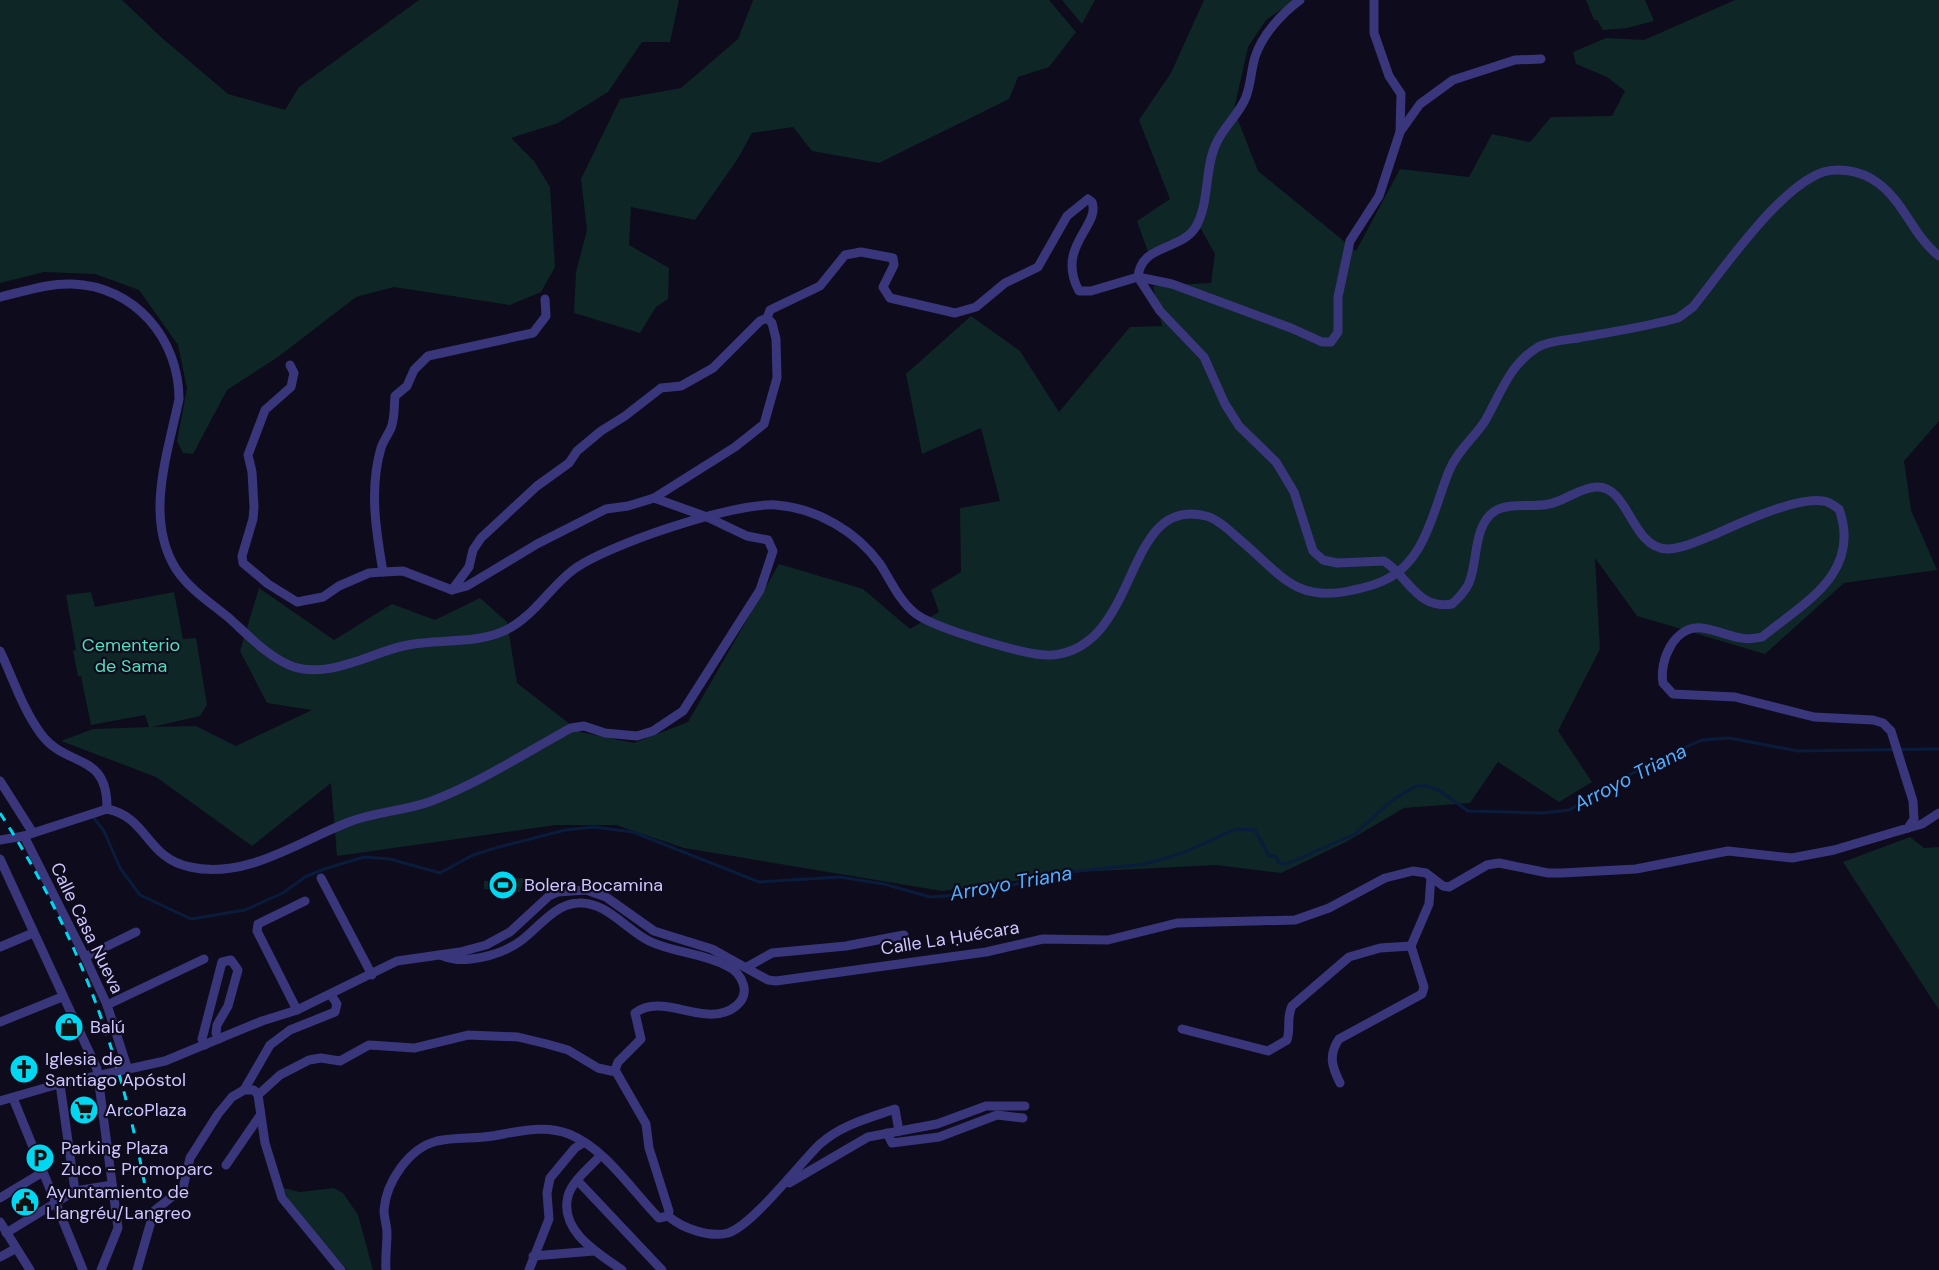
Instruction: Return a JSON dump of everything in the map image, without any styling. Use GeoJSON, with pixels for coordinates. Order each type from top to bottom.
{"type":"FeatureCollection","features":[{"type":"Feature","properties":{"kind":"street"},"geometry":{"type":"LineString","coordinates":[[1300,0],[1268,32],[1255,55],[1246,96],[1216,144],[1205,197],[1195,228],[1187,236],[1148,256],[1142,262],[1138,277],[1160,311],[1204,357],[1225,404],[1239,426],[1276,462],[1294,492],[1313,551],[1323,560],[1337,563],[1384,561],[1398,572],[1416,595],[1442,606],[1452,604],[1469,582],[1482,525],[1494,511],[1512,506],[1549,504],[1587,488],[1599,486],[1610,490],[1646,541],[1657,548],[1669,549],[1690,544],[1745,521],[1805,501],[1826,501],[1839,509],[1846,537],[1842,558],[1828,584],[1762,637],[1750,640],[1734,638],[1700,628],[1680,635],[1665,653],[1662,665],[1663,683],[1673,694],[1736,697],[1814,717],[1873,720],[1883,723],[1892,731],[1913,801],[1914,819],[1908,828]]}},
{"type":"Feature","properties":{"kind":"street"},"geometry":{"type":"LineString","coordinates":[[452,590],[469,567],[472,550],[481,538],[537,486],[569,463],[577,451],[661,388],[681,386],[704,374],[760,321],[767,318],[770,310],[820,286],[845,255],[861,252],[885,255],[895,262],[883,287],[890,298],[942,311],[968,310],[1005,283],[1038,267],[1067,216],[1088,199],[1092,202],[1094,210],[1088,225],[1077,239],[1071,265],[1074,282],[1079,291],[1091,291],[1138,277],[1172,284],[1291,328],[1322,342],[1331,342],[1338,332],[1338,297],[1350,241],[1380,196],[1400,132],[1401,94],[1389,76],[1374,33],[1374,0]]}},
{"type":"Feature","properties":{"kind":"street"},"geometry":{"type":"LineString","coordinates":[[1400,132],[1420,104],[1453,80],[1515,60],[1541,59]]}},
{"type":"Feature","properties":{"kind":"street"},"geometry":{"type":"LineString","coordinates":[[0,297],[49,286],[72,284],[98,288],[126,299],[149,318],[164,339],[176,366],[179,384],[179,399],[160,494],[165,545],[176,568],[188,583],[274,656],[296,668],[324,670],[405,646],[475,639],[504,631],[526,617],[565,576],[586,560],[707,517],[738,508],[774,505],[808,511],[841,527],[861,542],[878,561],[913,612],[929,622],[1033,655],[1058,655],[1087,643],[1109,623],[1149,537],[1165,521],[1189,515],[1210,516],[1294,586],[1317,595],[1381,582],[1398,572],[1421,547],[1452,464],[1483,423],[1511,369],[1541,345],[1678,318],[1693,307],[1783,198],[1815,174],[1850,170],[1876,181],[1895,197],[1923,244],[1939,256]]}},
{"type":"Feature","properties":{"kind":"street"},"geometry":{"type":"LineString","coordinates":[[383,572],[380,544],[374,526],[374,501],[381,448],[392,425],[395,396],[406,386],[414,370],[428,356],[533,333],[546,316],[545,299]]}},
{"type":"Feature","properties":{"kind":"street"},"geometry":{"type":"LineString","coordinates":[[290,364],[294,373],[291,387],[265,410],[248,455],[252,472],[254,507],[253,519],[242,556],[243,563],[290,599],[303,603],[323,597],[339,586],[369,573],[403,571],[452,590],[467,586],[537,543],[606,509],[628,506],[654,498],[735,447],[764,424],[777,378],[776,339],[772,324],[767,318]]}},
{"type":"Feature","properties":{"kind":"street"},"geometry":{"type":"LineString","coordinates":[[0,840],[28,835],[107,809],[120,812],[133,821],[156,851],[172,861],[190,868],[230,868],[256,863],[352,821],[429,802],[484,776],[571,728],[584,726],[620,736],[637,736],[653,731],[683,711],[711,663],[745,614],[771,562],[773,551],[768,540],[747,536],[707,517],[654,498]]}},
{"type":"Feature","properties":{"kind":"street"},"geometry":{"type":"LineString","coordinates":[[0,651],[44,738],[63,752],[92,765],[98,773],[105,787],[107,809]]}},
{"type":"Feature","properties":{"kind":"street","name":"Calle Casa Nueva"},"geometry":{"type":"LineString","coordinates":[[0,781],[28,835],[107,1005],[124,1071]]}},
{"type":"Feature","properties":{"kind":"street"},"geometry":{"type":"LineString","coordinates":[[1908,828],[1922,824],[1939,813]]}},
{"type":"Feature","properties":{"kind":"street","name":"Calle La Ḥuécara"},"geometry":{"type":"LineString","coordinates":[[0,1101],[60,1084],[171,1059],[332,995],[397,961],[460,952],[486,945],[510,932],[549,896],[567,890],[586,890],[606,897],[654,931],[712,949],[768,980],[786,980],[986,952],[1043,939],[1108,940],[1161,925],[1295,920],[1329,908],[1385,878],[1413,871],[1426,873],[1449,887],[1487,865],[1499,863],[1548,873],[1611,872],[1728,851],[1792,858],[1834,850],[1908,828]]}},
{"type":"Feature","properties":{"kind":"street"},"geometry":{"type":"LineString","coordinates":[[0,859],[99,1076],[118,1228],[102,1267],[90,1270]]}},
{"type":"Feature","properties":{"kind":"street"},"geometry":{"type":"LineString","coordinates":[[1340,1083],[1332,1066],[1333,1048],[1339,1040],[1422,994],[1424,987],[1411,946],[1427,910],[1431,877]]}},
{"type":"Feature","properties":{"kind":"street"},"geometry":{"type":"LineString","coordinates":[[321,878],[372,975]]}},
{"type":"Feature","properties":{"kind":"street"},"geometry":{"type":"LineString","coordinates":[[297,1010],[257,932],[258,924],[305,901]]}},
{"type":"Feature","properties":{"kind":"street"},"geometry":{"type":"LineString","coordinates":[[438,954],[450,959],[484,957],[513,945],[566,905],[590,903],[605,910],[647,940],[721,963],[740,975],[744,982],[742,1000],[735,1007],[725,1011],[710,1014],[653,1006],[641,1008],[635,1013],[641,1039],[618,1062],[616,1072],[640,1109],[646,1124],[649,1148],[661,1179],[669,1211],[668,1216]]}},
{"type":"Feature","properties":{"kind":"street"},"geometry":{"type":"LineString","coordinates":[[86,957],[136,932]]}},
{"type":"Feature","properties":{"kind":"street"},"geometry":{"type":"LineString","coordinates":[[0,947],[33,933]]}},
{"type":"Feature","properties":{"kind":"street","name":"Calle La Ḥuécara"},"geometry":{"type":"LineString","coordinates":[[747,967],[772,953],[846,946],[904,935]]}},
{"type":"Feature","properties":{"kind":"street"},"geometry":{"type":"LineString","coordinates":[[1182,1029],[1269,1051],[1287,1040],[1290,1031],[1288,1014],[1292,1006],[1349,957],[1380,948],[1411,946]]}},
{"type":"Feature","properties":{"kind":"street"},"geometry":{"type":"LineString","coordinates":[[107,1005],[204,958]]}},
{"type":"Feature","properties":{"kind":"street"},"geometry":{"type":"LineString","coordinates":[[205,1045],[202,1040],[222,962],[231,960],[238,970],[228,1006],[217,1025],[216,1033],[219,1039]]}},
{"type":"Feature","properties":{"kind":"street"},"geometry":{"type":"LineString","coordinates":[[137,1270],[154,1211],[183,1188],[190,1158],[202,1138],[232,1097],[244,1090],[270,1045],[290,1030],[335,1012],[337,1004],[332,995]]}},
{"type":"Feature","properties":{"kind":"street"},"geometry":{"type":"LineString","coordinates":[[0,1022],[63,997]]}},
{"type":"Feature","properties":{"kind":"street"},"geometry":{"type":"LineString","coordinates":[[258,1095],[280,1075],[309,1060],[321,1058],[340,1061],[369,1045],[414,1048],[468,1035],[518,1037],[547,1044],[568,1050],[598,1068],[616,1072]]}},
{"type":"Feature","properties":{"kind":"street"},"geometry":{"type":"LineString","coordinates":[[60,1084],[75,1191]]}},
{"type":"Feature","properties":{"kind":"street"},"geometry":{"type":"LineString","coordinates":[[244,1090],[254,1090],[258,1095],[260,1117],[282,1198],[341,1270]]}},
{"type":"Feature","properties":{"kind":"street"},"geometry":{"type":"LineString","coordinates":[[13,1098],[83,1270]]}},
{"type":"Feature","properties":{"kind":"street"},"geometry":{"type":"LineString","coordinates":[[781,1187],[868,1137],[937,1124],[986,1106],[1025,1106]]}},
{"type":"Feature","properties":{"kind":"street"},"geometry":{"type":"LineString","coordinates":[[386,1270],[384,1210],[396,1177],[416,1150],[435,1142],[537,1130],[568,1134],[600,1156],[659,1218],[668,1216],[695,1230],[711,1234],[729,1233],[781,1187],[821,1144],[843,1128],[894,1109],[899,1131]]}},
{"type":"Feature","properties":{"kind":"street"},"geometry":{"type":"LineString","coordinates":[[887,1133],[892,1143],[901,1144],[939,1137],[997,1115],[1023,1118]]}},
{"type":"Feature","properties":{"kind":"street"},"geometry":{"type":"LineString","coordinates":[[226,1165],[260,1117]]}},
{"type":"Feature","properties":{"kind":"street"},"geometry":{"type":"LineString","coordinates":[[529,1270],[549,1219],[547,1193],[550,1178],[575,1148],[583,1143]]}},
{"type":"Feature","properties":{"kind":"street"},"geometry":{"type":"LineString","coordinates":[[600,1156],[577,1180],[568,1196],[568,1219],[579,1236],[594,1251],[622,1270]]}},
{"type":"Feature","properties":{"kind":"street"},"geometry":{"type":"LineString","coordinates":[[0,1198],[43,1172]]}},
{"type":"Feature","properties":{"kind":"street"},"geometry":{"type":"LineString","coordinates":[[577,1180],[662,1270]]}},
{"type":"Feature","properties":{"kind":"street"},"geometry":{"type":"LineString","coordinates":[[6,1233],[75,1191],[112,1185]]}},
{"type":"Feature","properties":{"kind":"street"},"geometry":{"type":"LineString","coordinates":[[0,1222],[26,1268]]}},
{"type":"Feature","properties":{"kind":"street"},"geometry":{"type":"LineString","coordinates":[[0,1257],[16,1249]]}},
{"type":"Feature","properties":{"kind":"street"},"geometry":{"type":"LineString","coordinates":[[533,1256],[594,1251]]}},
{"type":"Feature","properties":{"kind":"green space"},"geometry":{"type":"Polygon","coordinates":[[[0,0],[122,0],[162,38],[228,94],[285,110],[299,87],[419,0],[679,0],[670,42],[642,42],[608,92],[558,123],[511,138],[534,161],[550,187],[555,267],[541,292],[510,305],[394,287],[356,297],[278,357],[227,390],[193,454],[183,453],[177,441],[187,388],[178,345],[139,290],[95,274],[44,272],[0,283],[0,0]]]}},
{"type":"Feature","properties":{"kind":"green space"},"geometry":{"type":"Polygon","coordinates":[[[753,0],[1049,0],[1076,32],[1049,67],[1018,77],[1009,99],[879,163],[812,151],[793,127],[752,133],[737,160],[695,220],[631,207],[629,245],[669,268],[668,299],[656,307],[640,333],[574,313],[576,272],[587,230],[581,179],[620,99],[681,88],[738,39],[753,0]]]}},
{"type":"Feature","properties":{"kind":"green space"},"geometry":{"type":"Polygon","coordinates":[[[1062,0],[1095,0],[1082,24],[1062,0]]]}},
{"type":"Feature","properties":{"kind":"green space","name":"Cementerio de Sama"},"geometry":{"type":"Polygon","coordinates":[[[1204,0],[1295,0],[1266,20],[1248,47],[1234,110],[1258,171],[1356,251],[1400,169],[1469,177],[1492,134],[1530,142],[1551,117],[1612,116],[1625,91],[1607,77],[1576,64],[1573,52],[1606,38],[1644,40],[1735,0],[1939,0],[1939,421],[1904,461],[1911,510],[1937,570],[1844,583],[1765,654],[1637,616],[1595,558],[1600,649],[1558,731],[1592,782],[1559,802],[1498,762],[1470,803],[1404,808],[1346,842],[1281,873],[1216,865],[1078,872],[942,891],[684,848],[616,825],[556,825],[337,856],[331,783],[252,846],[156,777],[61,741],[93,729],[149,727],[145,715],[91,725],[81,676],[78,676],[73,651],[76,650],[66,595],[91,592],[95,607],[174,592],[183,639],[196,638],[207,705],[200,716],[152,727],[196,726],[236,746],[312,710],[267,703],[240,651],[259,588],[334,640],[392,604],[435,620],[480,598],[507,622],[517,683],[580,732],[634,743],[688,722],[779,564],[863,589],[910,629],[939,612],[931,590],[961,572],[960,508],[1000,501],[981,428],[922,454],[906,374],[971,316],[1020,351],[1059,412],[1130,327],[1162,326],[1153,286],[1211,283],[1215,254],[1201,229],[1148,252],[1137,221],[1170,199],[1139,120],[1171,73],[1204,0]]]}},
{"type":"Feature","properties":{"kind":"green space"},"geometry":{"type":"Polygon","coordinates":[[[1586,0],[1645,0],[1654,21],[1627,28],[1603,30],[1597,20],[1594,20],[1586,0]]]}},
{"type":"Feature","properties":{"kind":"green space"},"geometry":{"type":"Polygon","coordinates":[[[1910,837],[1924,848],[1939,847],[1939,1010],[1843,862],[1910,837]]]}},
{"type":"Feature","properties":{"kind":"green space","name":"Bolera Bocamina"},"geometry":{"type":"Polygon","coordinates":[[[524,878],[520,892],[484,889],[484,881],[524,878]]]}},
{"type":"Feature","properties":{"kind":"green space"},"geometry":{"type":"Polygon","coordinates":[[[283,1188],[300,1192],[334,1188],[343,1193],[358,1215],[373,1270],[347,1270],[290,1202],[283,1188]]]}},
{"type":"Feature","properties":{"kind":"waterway","name":"Arroyo Triana"},"geometry":{"type":"LineString","coordinates":[[93,817],[104,831],[120,868],[140,895],[191,919],[245,910],[283,893],[305,877],[364,857],[390,859],[440,873],[473,855],[499,847],[565,830],[594,827],[633,832],[759,882],[839,877],[884,884],[930,897],[972,894],[1017,884],[1041,875],[1145,864],[1180,854],[1236,829],[1255,830],[1269,856],[1276,856],[1279,863],[1287,864],[1355,834],[1391,801],[1416,786],[1428,786],[1440,791],[1468,811],[1543,813],[1569,810],[1652,762],[1702,740],[1729,738],[1798,751],[1939,749]]}},
{"type":"Feature","properties":{"kind":"railway"},"geometry":{"type":"LineString","coordinates":[[0,813],[51,901],[92,992],[122,1086],[145,1186]]}},
{"type":"Feature","properties":{"kind":"place","name":"Bolera Bocamina"},"geometry":{"type":"Point","coordinates":[503,885]}},
{"type":"Feature","properties":{"kind":"place","name":"Balú"},"geometry":{"type":"Point","coordinates":[69,1027]}},
{"type":"Feature","properties":{"kind":"place","name":"Iglesia de Santiago Apóstol"},"geometry":{"type":"Point","coordinates":[24,1069]}},
{"type":"Feature","properties":{"kind":"place","name":"ArcoPlaza"},"geometry":{"type":"Point","coordinates":[84,1110]}},
{"type":"Feature","properties":{"kind":"place","name":"Parking Plaza Zuco - Promoparc"},"geometry":{"type":"Point","coordinates":[40,1158]}},
{"type":"Feature","properties":{"kind":"place","name":"Ayuntamiento de Llangréu/Langreo"},"geometry":{"type":"Point","coordinates":[25,1202]}}]}
